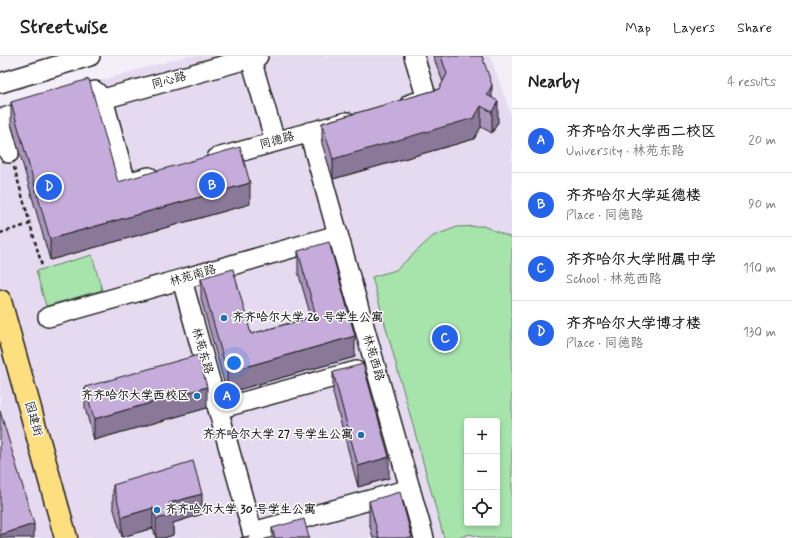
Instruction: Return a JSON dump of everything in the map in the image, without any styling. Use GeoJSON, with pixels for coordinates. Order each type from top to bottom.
{"type":"FeatureCollection","features":[{"type":"Feature","properties":{"kind":"main road","name":"园建街"},"geometry":{"type":"LineString","coordinates":[[0,301],[66,538]]}},
{"type":"Feature","properties":{"kind":"street"},"geometry":{"type":"LineString","coordinates":[[0,83],[90,56]]}},
{"type":"Feature","properties":{"kind":"street"},"geometry":{"type":"LineString","coordinates":[[391,109],[427,99],[414,56]]}},
{"type":"Feature","properties":{"kind":"street"},"geometry":{"type":"LineString","coordinates":[[253,57],[275,142]]}},
{"type":"Feature","properties":{"kind":"street","name":"同心路"},"geometry":{"type":"LineString","coordinates":[[102,99],[253,57]]}},
{"type":"Feature","properties":{"kind":"street"},"geometry":{"type":"LineString","coordinates":[[10,153],[0,121],[95,91],[102,99],[126,183],[164,172]]}},
{"type":"Feature","properties":{"kind":"street","name":"同德路"},"geometry":{"type":"LineString","coordinates":[[201,162],[362,118]]}},
{"type":"Feature","properties":{"kind":"street","name":"林苑西路"},"geometry":{"type":"LineString","coordinates":[[308,132],[424,538]]}},
{"type":"Feature","properties":{"kind":"street","name":"林苑南路"},"geometry":{"type":"LineString","coordinates":[[48,317],[338,235]]}},
{"type":"Feature","properties":{"kind":"street","name":"林苑东路"},"geometry":{"type":"LineString","coordinates":[[182,280],[254,535]]}},
{"type":"Feature","properties":{"kind":"street"},"geometry":{"type":"LineString","coordinates":[[218,409],[375,366]]}},
{"type":"Feature","properties":{"kind":"street"},"geometry":{"type":"LineString","coordinates":[[254,535],[410,489]]}},
{"type":"Feature","properties":{"kind":"path"},"geometry":{"type":"LineString","coordinates":[[10,153],[42,266]]}},
{"type":"Feature","properties":{"kind":"path"},"geometry":{"type":"LineString","coordinates":[[0,233],[30,224]]}},
{"type":"Feature","properties":{"kind":"shaded area","name":"齐齐哈尔大学西校区"},"geometry":{"type":"Polygon","coordinates":[[[187,56],[490,56],[512,118],[512,538],[0,538],[0,109],[187,56]]]}},
{"type":"Feature","properties":{"kind":"green space"},"geometry":{"type":"Polygon","coordinates":[[[483,226],[512,238],[512,538],[483,538],[470,534],[458,538],[444,538],[372,277],[396,270],[433,236],[457,227],[483,226]]]}},
{"type":"Feature","properties":{"kind":"green space"},"geometry":{"type":"Polygon","coordinates":[[[92,255],[102,290],[46,306],[36,271],[92,255]]]}},
{"type":"Feature","properties":{"kind":"building"},"geometry":{"type":"Polygon","coordinates":[[[441,56],[482,56],[492,85],[487,95],[498,101],[492,112],[481,106],[474,118],[333,159],[322,123],[439,89],[447,74],[441,56]]]}},
{"type":"Feature","properties":{"kind":"building"},"geometry":{"type":"Polygon","coordinates":[[[89,79],[118,182],[240,147],[250,183],[50,239],[11,102],[89,79]]]}},
{"type":"Feature","properties":{"kind":"building"},"geometry":{"type":"Polygon","coordinates":[[[329,242],[355,336],[227,372],[201,278],[233,269],[251,334],[316,316],[298,251],[329,242]]]}},
{"type":"Feature","properties":{"kind":"building"},"geometry":{"type":"Polygon","coordinates":[[[198,355],[207,387],[94,419],[85,387],[198,355]]]}},
{"type":"Feature","properties":{"kind":"building","name":"齐齐哈尔大学 27 号学生公寓"},"geometry":{"type":"Polygon","coordinates":[[[363,364],[389,457],[358,466],[333,372],[363,364]]]}},
{"type":"Feature","properties":{"kind":"building"},"geometry":{"type":"Polygon","coordinates":[[[0,411],[34,524],[0,535],[0,411]]]}},
{"type":"Feature","properties":{"kind":"building"},"geometry":{"type":"Polygon","coordinates":[[[193,461],[202,494],[169,503],[173,515],[156,519],[153,508],[122,517],[113,485],[193,461]]]}},
{"type":"Feature","properties":{"kind":"building"},"geometry":{"type":"Polygon","coordinates":[[[400,492],[412,538],[379,538],[369,501],[400,492]]]}},
{"type":"Feature","properties":{"kind":"building"},"geometry":{"type":"Polygon","coordinates":[[[304,519],[309,538],[275,538],[272,528],[304,519]]]}},
{"type":"Feature","properties":{"kind":"place","name":"齐齐哈尔大学延德楼"},"geometry":{"type":"Point","coordinates":[212,185]}},
{"type":"Feature","properties":{"kind":"place","name":"齐齐哈尔大学博才楼"},"geometry":{"type":"Point","coordinates":[49,187]}},
{"type":"Feature","properties":{"kind":"place","name":"齐齐哈尔大学 26 号学生公寓"},"geometry":{"type":"Point","coordinates":[224,318]}},
{"type":"Feature","properties":{"kind":"place","name":"齐齐哈尔大学附属中学"},"geometry":{"type":"Point","coordinates":[445,338]}},
{"type":"Feature","properties":{"kind":"place","name":"齐齐哈尔大学西校区"},"geometry":{"type":"Point","coordinates":[197,396]}},
{"type":"Feature","properties":{"kind":"place","name":"齐齐哈尔大学西二校区"},"geometry":{"type":"Point","coordinates":[227,396]}},
{"type":"Feature","properties":{"kind":"place","name":"齐齐哈尔大学 27 号学生公寓"},"geometry":{"type":"Point","coordinates":[361,435]}},
{"type":"Feature","properties":{"kind":"place","name":"齐齐哈尔大学 30 号学生公寓"},"geometry":{"type":"Point","coordinates":[157,510]}}]}
